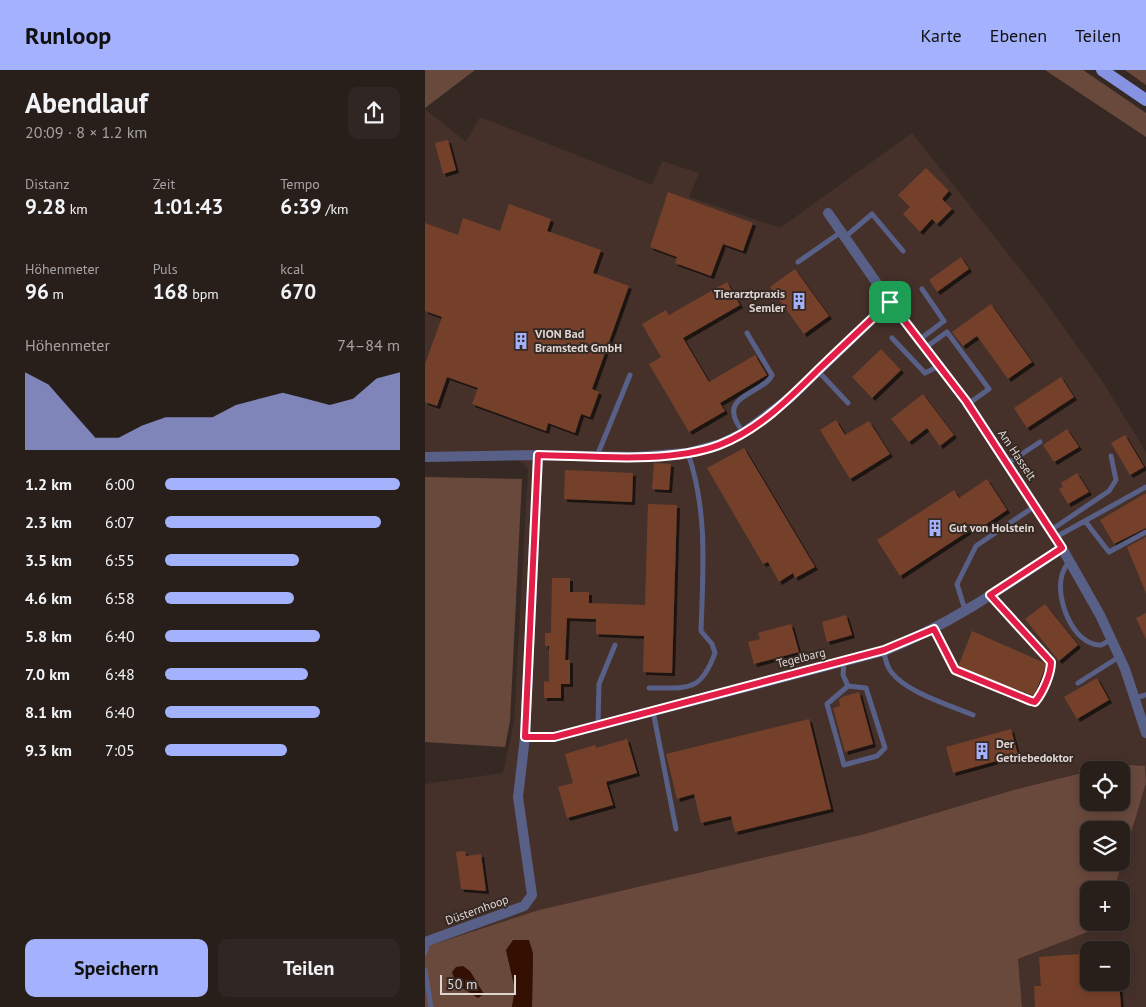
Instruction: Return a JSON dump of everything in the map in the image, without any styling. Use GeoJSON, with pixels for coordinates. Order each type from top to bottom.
{"type":"FeatureCollection","features":[{"type":"Feature","properties":{"kind":"main road"},"geometry":{"type":"LineString","coordinates":[[1102,70],[1146,100]]}},
{"type":"Feature","properties":{"kind":"street","name":"Am Hasselt"},"geometry":{"type":"LineString","coordinates":[[828,213],[890,302],[968,404],[1053,533],[1100,615],[1135,698],[1146,733]]}},
{"type":"Feature","properties":{"kind":"street"},"geometry":{"type":"LineString","coordinates":[[425,458],[538,455],[635,457],[687,453],[720,444],[743,433],[791,398],[890,302]]}},
{"type":"Feature","properties":{"kind":"street"},"geometry":{"type":"LineString","coordinates":[[525,737],[538,455]]}},
{"type":"Feature","properties":{"kind":"street","name":"Tegelbarg"},"geometry":{"type":"LineString","coordinates":[[525,737],[554,737],[884,650],[934,629],[1062,548]]}},
{"type":"Feature","properties":{"kind":"street","name":"Düsternhoop"},"geometry":{"type":"LineString","coordinates":[[427,942],[524,906],[532,895],[518,797],[525,737]]}},
{"type":"Feature","properties":{"kind":"lane"},"geometry":{"type":"LineString","coordinates":[[798,262],[872,214],[903,251]]}},
{"type":"Feature","properties":{"kind":"lane"},"geometry":{"type":"LineString","coordinates":[[922,289],[944,321],[922,344]]}},
{"type":"Feature","properties":{"kind":"lane"},"geometry":{"type":"LineString","coordinates":[[922,344],[947,332],[989,389],[968,404]]}},
{"type":"Feature","properties":{"kind":"lane"},"geometry":{"type":"LineString","coordinates":[[743,433],[734,416],[735,407],[741,399],[768,381],[772,375],[747,333]]}},
{"type":"Feature","properties":{"kind":"lane"},"geometry":{"type":"LineString","coordinates":[[892,338],[925,372],[939,366]]}},
{"type":"Feature","properties":{"kind":"lane"},"geometry":{"type":"LineString","coordinates":[[818,370],[848,403]]}},
{"type":"Feature","properties":{"kind":"lane"},"geometry":{"type":"LineString","coordinates":[[597,456],[630,375]]}},
{"type":"Feature","properties":{"kind":"lane"},"geometry":{"type":"LineString","coordinates":[[1008,464],[1039,442]]}},
{"type":"Feature","properties":{"kind":"lane"},"geometry":{"type":"LineString","coordinates":[[649,688],[693,686],[702,678],[715,653],[712,644],[701,631],[703,521],[697,482],[687,453]]}},
{"type":"Feature","properties":{"kind":"lane"},"geometry":{"type":"LineString","coordinates":[[1053,533],[1109,491],[1116,480],[1111,456]]}},
{"type":"Feature","properties":{"kind":"lane"},"geometry":{"type":"LineString","coordinates":[[1053,533],[1085,521],[1146,487]]}},
{"type":"Feature","properties":{"kind":"lane"},"geometry":{"type":"LineString","coordinates":[[965,610],[957,584],[977,546],[1035,506]]}},
{"type":"Feature","properties":{"kind":"lane"},"geometry":{"type":"LineString","coordinates":[[1085,521],[1109,552],[1146,532]]}},
{"type":"Feature","properties":{"kind":"lane"},"geometry":{"type":"LineString","coordinates":[[1069,561],[1062,574],[1061,585],[1067,616],[1087,642],[1101,645],[1111,639]]}},
{"type":"Feature","properties":{"kind":"lane"},"geometry":{"type":"LineString","coordinates":[[934,629],[955,670],[1035,702],[1051,669],[1051,662],[990,595]]}},
{"type":"Feature","properties":{"kind":"lane"},"geometry":{"type":"LineString","coordinates":[[598,725],[599,684],[615,645]]}},
{"type":"Feature","properties":{"kind":"lane"},"geometry":{"type":"LineString","coordinates":[[884,650],[889,668],[897,679],[923,694],[973,715]]}},
{"type":"Feature","properties":{"kind":"lane"},"geometry":{"type":"LineString","coordinates":[[1078,683],[1119,657]]}},
{"type":"Feature","properties":{"kind":"lane"},"geometry":{"type":"LineString","coordinates":[[844,661],[843,675],[847,686]]}},
{"type":"Feature","properties":{"kind":"lane"},"geometry":{"type":"LineString","coordinates":[[847,686],[866,688],[885,748],[877,756],[844,765],[827,704],[847,686]]}},
{"type":"Feature","properties":{"kind":"lane"},"geometry":{"type":"LineString","coordinates":[[1135,698],[1146,695]]}},
{"type":"Feature","properties":{"kind":"lane"},"geometry":{"type":"LineString","coordinates":[[653,710],[676,829]]}},
{"type":"Feature","properties":{"kind":"lane"},"geometry":{"type":"LineString","coordinates":[[425,953],[427,942]]}},
{"type":"Feature","properties":{"kind":"lane"},"geometry":{"type":"LineString","coordinates":[[425,970],[431,1007]]}},
{"type":"Feature","properties":{"kind":"shaded area"},"geometry":{"type":"Polygon","coordinates":[[[425,70],[475,70],[425,108],[425,70]]]}},
{"type":"Feature","properties":{"kind":"shaded area"},"geometry":{"type":"Polygon","coordinates":[[[1045,70],[1083,70],[1146,113],[1146,137],[1045,70]]]}},
{"type":"Feature","properties":{"kind":"shaded area"},"geometry":{"type":"Polygon","coordinates":[[[1125,70],[1146,70],[1146,85],[1125,70]]]}},
{"type":"Feature","properties":{"kind":"shaded area"},"geometry":{"type":"Polygon","coordinates":[[[425,109],[466,142],[480,117],[652,185],[662,161],[699,173],[689,197],[780,228],[912,133],[1039,293],[1104,384],[1146,452],[1146,779],[1145,766],[1130,765],[1130,761],[1080,761],[1080,773],[865,834],[539,910],[425,947],[425,784],[503,773],[514,723],[528,470],[524,464],[516,459],[425,462],[425,109]]]}},
{"type":"Feature","properties":{"kind":"shaded area"},"geometry":{"type":"Polygon","coordinates":[[[425,477],[522,479],[510,721],[505,747],[425,742],[425,477]]]}},
{"type":"Feature","properties":{"kind":"shaded area"},"geometry":{"type":"Polygon","coordinates":[[[1130,765],[1145,766],[1146,783],[1130,836],[1130,821],[1080,821],[1080,871],[1120,871],[1117,881],[1080,881],[1080,931],[1090,931],[1018,959],[1022,1007],[532,1007],[533,953],[506,950],[515,989],[512,1007],[425,1007],[425,947],[539,910],[865,834],[1014,790],[1080,773],[1080,811],[1130,811],[1130,765]]]}},
{"type":"Feature","properties":{"kind":"shaded area"},"geometry":{"type":"Polygon","coordinates":[[[1146,783],[1146,1007],[1022,1007],[1018,959],[1090,931],[1130,931],[1130,881],[1117,881],[1120,871],[1130,871],[1130,836],[1146,783]]]}},
{"type":"Feature","properties":{"kind":"shaded area"},"geometry":{"type":"Polygon","coordinates":[[[513,940],[529,940],[533,953],[532,1007],[512,1007],[515,989],[506,950],[513,940]]]}},
{"type":"Feature","properties":{"kind":"shaded area"},"geometry":{"type":"Polygon","coordinates":[[[463,966],[470,971],[484,994],[478,998],[456,984],[452,972],[456,967],[463,966]]]}},
{"type":"Feature","properties":{"kind":"building"},"geometry":{"type":"Polygon","coordinates":[[[448,140],[456,170],[443,174],[435,143],[448,140]]]}},
{"type":"Feature","properties":{"kind":"building"},"geometry":{"type":"Polygon","coordinates":[[[926,168],[949,191],[942,199],[952,209],[937,224],[932,219],[920,232],[903,214],[910,207],[898,195],[926,168]]]}},
{"type":"Feature","properties":{"kind":"building"},"geometry":{"type":"Polygon","coordinates":[[[668,192],[753,223],[743,251],[723,244],[711,276],[675,263],[677,257],[650,247],[668,192]]]}},
{"type":"Feature","properties":{"kind":"building","name":"VION Bad Bramstedt GmbH"},"geometry":{"type":"Polygon","coordinates":[[[509,204],[551,219],[547,231],[601,250],[593,273],[629,286],[592,389],[599,392],[590,417],[581,414],[575,433],[548,423],[546,431],[472,404],[478,388],[447,377],[437,406],[425,402],[425,364],[442,317],[425,311],[425,223],[458,235],[463,218],[500,231],[509,204]]]}},
{"type":"Feature","properties":{"kind":"building"},"geometry":{"type":"Polygon","coordinates":[[[961,257],[969,269],[937,292],[929,280],[961,257]]]}},
{"type":"Feature","properties":{"kind":"building","name":"Tierarztpraxis Semler"},"geometry":{"type":"Polygon","coordinates":[[[795,269],[829,316],[804,334],[770,287],[795,269]]]}},
{"type":"Feature","properties":{"kind":"building"},"geometry":{"type":"Polygon","coordinates":[[[727,282],[740,305],[683,338],[709,382],[755,355],[767,375],[720,403],[725,411],[689,432],[649,364],[661,357],[642,324],[666,310],[669,315],[727,282]]]}},
{"type":"Feature","properties":{"kind":"building"},"geometry":{"type":"Polygon","coordinates":[[[991,304],[1032,362],[1008,379],[977,336],[963,346],[952,332],[991,304]]]}},
{"type":"Feature","properties":{"kind":"building"},"geometry":{"type":"Polygon","coordinates":[[[881,349],[901,370],[872,398],[852,377],[881,349]]]}},
{"type":"Feature","properties":{"kind":"building"},"geometry":{"type":"Polygon","coordinates":[[[1061,377],[1074,397],[1027,428],[1014,408],[1061,377]]]}},
{"type":"Feature","properties":{"kind":"building"},"geometry":{"type":"Polygon","coordinates":[[[923,394],[954,435],[940,446],[927,428],[909,442],[891,419],[923,394]]]}},
{"type":"Feature","properties":{"kind":"building"},"geometry":{"type":"Polygon","coordinates":[[[836,420],[845,435],[869,421],[890,454],[850,479],[820,430],[836,420]]]}},
{"type":"Feature","properties":{"kind":"building"},"geometry":{"type":"Polygon","coordinates":[[[1067,429],[1079,447],[1054,462],[1043,445],[1067,429]]]}},
{"type":"Feature","properties":{"kind":"building"},"geometry":{"type":"Polygon","coordinates":[[[1125,435],[1144,467],[1130,475],[1111,443],[1125,435]]]}},
{"type":"Feature","properties":{"kind":"building"},"geometry":{"type":"Polygon","coordinates":[[[744,448],[815,567],[795,578],[793,573],[779,582],[768,562],[763,564],[707,468],[744,448]]]}},
{"type":"Feature","properties":{"kind":"building"},"geometry":{"type":"Polygon","coordinates":[[[654,463],[671,464],[669,490],[652,489],[654,463]]]}},
{"type":"Feature","properties":{"kind":"building"},"geometry":{"type":"Polygon","coordinates":[[[565,470],[633,473],[632,502],[564,499],[565,470]]]}},
{"type":"Feature","properties":{"kind":"building"},"geometry":{"type":"Polygon","coordinates":[[[1077,473],[1089,492],[1068,504],[1059,489],[1063,487],[1061,483],[1077,473]]]}},
{"type":"Feature","properties":{"kind":"building","name":"Gut von Holstein"},"geometry":{"type":"Polygon","coordinates":[[[987,479],[1007,510],[979,529],[976,526],[900,576],[877,540],[954,490],[959,498],[987,479]]]}},
{"type":"Feature","properties":{"kind":"building"},"geometry":{"type":"Polygon","coordinates":[[[1146,493],[1146,528],[1114,544],[1100,520],[1146,493]]]}},
{"type":"Feature","properties":{"kind":"building"},"geometry":{"type":"Polygon","coordinates":[[[648,504],[677,505],[672,673],[643,672],[644,636],[596,634],[596,619],[567,618],[565,660],[570,660],[570,684],[561,684],[561,698],[544,698],[544,681],[549,682],[549,646],[545,646],[545,633],[551,633],[552,578],[570,578],[570,592],[589,592],[589,603],[645,605],[648,504]]]}},
{"type":"Feature","properties":{"kind":"building"},"geometry":{"type":"Polygon","coordinates":[[[1146,537],[1146,593],[1127,547],[1146,537]]]}},
{"type":"Feature","properties":{"kind":"building"},"geometry":{"type":"Polygon","coordinates":[[[1045,604],[1078,645],[1059,661],[1025,619],[1045,604]]]}},
{"type":"Feature","properties":{"kind":"building"},"geometry":{"type":"Polygon","coordinates":[[[1146,613],[1146,639],[1136,618],[1146,613]]]}},
{"type":"Feature","properties":{"kind":"building"},"geometry":{"type":"Polygon","coordinates":[[[846,615],[852,635],[827,642],[822,622],[846,615]]]}},
{"type":"Feature","properties":{"kind":"building"},"geometry":{"type":"Polygon","coordinates":[[[791,624],[799,652],[754,664],[748,642],[760,639],[758,633],[791,624]]]}},
{"type":"Feature","properties":{"kind":"building"},"geometry":{"type":"Polygon","coordinates":[[[972,631],[1047,664],[1034,696],[958,667],[972,631]]]}},
{"type":"Feature","properties":{"kind":"building"},"geometry":{"type":"Polygon","coordinates":[[[1097,678],[1109,700],[1077,719],[1064,697],[1097,678]]]}},
{"type":"Feature","properties":{"kind":"building"},"geometry":{"type":"Polygon","coordinates":[[[859,692],[873,744],[845,752],[833,708],[840,706],[839,700],[842,697],[859,692]]]}},
{"type":"Feature","properties":{"kind":"building"},"geometry":{"type":"Polygon","coordinates":[[[809,719],[831,809],[735,832],[731,816],[701,823],[694,794],[677,799],[666,754],[809,719]]]}},
{"type":"Feature","properties":{"kind":"building","name":"Der Getriebedoktor"},"geometry":{"type":"Polygon","coordinates":[[[1011,729],[1018,755],[953,773],[946,747],[1011,729]]]}},
{"type":"Feature","properties":{"kind":"building"},"geometry":{"type":"Polygon","coordinates":[[[627,739],[637,773],[606,782],[613,805],[567,818],[558,787],[573,783],[565,754],[595,745],[596,748],[627,739]]]}},
{"type":"Feature","properties":{"kind":"building"},"geometry":{"type":"Polygon","coordinates":[[[465,851],[466,856],[481,854],[486,891],[461,889],[456,852],[465,851]]]}},
{"type":"Feature","properties":{"kind":"building"},"geometry":{"type":"Polygon","coordinates":[[[1079,954],[1080,991],[1120,991],[1121,1007],[1035,1007],[1034,986],[1041,986],[1039,957],[1079,954]]]}},
{"type":"Feature","properties":{"kind":"place","name":"Tierarztpraxis Semler"},"geometry":{"type":"Point","coordinates":[799,301]}},
{"type":"Feature","properties":{"kind":"place","name":"VION Bad Bramstedt GmbH"},"geometry":{"type":"Point","coordinates":[521,341]}},
{"type":"Feature","properties":{"kind":"place","name":"Gut von Holstein"},"geometry":{"type":"Point","coordinates":[935,528]}},
{"type":"Feature","properties":{"kind":"place","name":"Der Getriebedoktor"},"geometry":{"type":"Point","coordinates":[982,751]}},
{"type":"Feature","properties":{"kind":"route"},"geometry":{"type":"LineString","coordinates":[[890,302],[966,401],[1030,496],[1062,548],[990,595],[1051,662],[1051,669],[1039,698],[1035,702],[1031,701],[955,670],[951,657],[934,629],[924,635],[884,650],[554,737],[525,737],[534,588],[538,455],[635,457],[687,453],[720,444],[754,426],[791,398],[890,302]]}}]}
